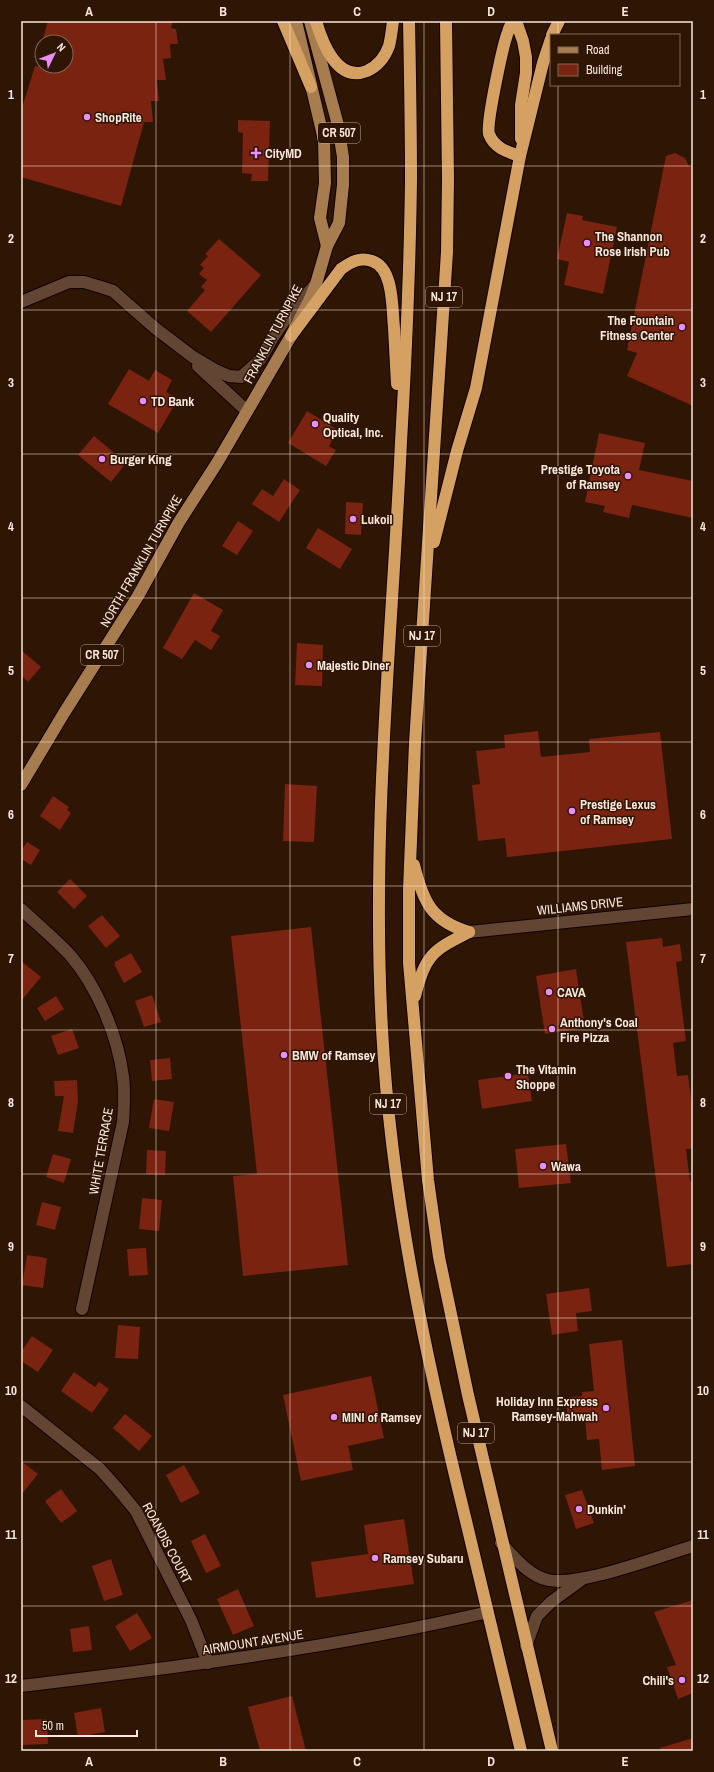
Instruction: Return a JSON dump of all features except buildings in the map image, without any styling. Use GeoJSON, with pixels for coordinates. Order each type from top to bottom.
{"type":"FeatureCollection","features":[{"type":"Feature","properties":{"kind":"highway"},"geometry":{"type":"LineString","coordinates":[[283,21],[311,87]]}},
{"type":"Feature","properties":{"kind":"highway"},"geometry":{"type":"LineString","coordinates":[[316,21],[322,39],[333,59],[342,69],[352,72],[364,72],[375,67],[379,63],[389,46],[393,21]]}},
{"type":"Feature","properties":{"kind":"highway","name":"NJ 17"},"geometry":{"type":"LineString","coordinates":[[409,21],[411,179],[402,443],[381,809],[379,956],[382,1030],[391,1134],[408,1258],[437,1403],[521,1751]]}},
{"type":"Feature","properties":{"kind":"highway","name":"NJ 17"},"geometry":{"type":"LineString","coordinates":[[446,21],[448,172],[447,252],[415,743],[410,853],[409,963],[428,1180],[437,1243],[460,1359],[501,1543],[552,1751]]}},
{"type":"Feature","properties":{"kind":"highway"},"geometry":{"type":"LineString","coordinates":[[514,21],[508,31],[502,50],[489,133],[494,143],[505,150],[520,156]]}},
{"type":"Feature","properties":{"kind":"highway"},"geometry":{"type":"LineString","coordinates":[[514,21],[523,40],[526,57],[526,73],[521,105],[520,156]]}},
{"type":"Feature","properties":{"kind":"highway"},"geometry":{"type":"LineString","coordinates":[[552,34],[559,21]]}},
{"type":"Feature","properties":{"kind":"highway"},"geometry":{"type":"LineString","coordinates":[[426,572],[457,450],[476,388],[520,156],[543,62],[550,42]]}},
{"type":"Feature","properties":{"kind":"highway"},"geometry":{"type":"LineString","coordinates":[[290,336],[341,269],[352,261],[365,259],[376,262],[385,272],[391,289],[402,443]]}},
{"type":"Feature","properties":{"kind":"highway"},"geometry":{"type":"LineString","coordinates":[[410,853],[417,878],[428,905],[445,922],[453,927],[469,932]]}},
{"type":"Feature","properties":{"kind":"highway"},"geometry":{"type":"LineString","coordinates":[[412,1007],[421,974],[432,955],[440,947],[469,932]]}},
{"type":"Feature","properties":{"kind":"main road","name":"CR 507"},"geometry":{"type":"LineString","coordinates":[[296,21],[324,140],[324,183],[320,218],[327,246]]}},
{"type":"Feature","properties":{"kind":"main road","name":"FRANKLIN TURNPIKE"},"geometry":{"type":"LineString","coordinates":[[247,411],[309,301],[316,284],[327,246],[338,223],[343,185],[343,157],[338,125],[310,21]]}},
{"type":"Feature","properties":{"kind":"main road","name":"NORTH FRANKLIN TURNPIKE"},"geometry":{"type":"LineString","coordinates":[[21,785],[64,713],[138,596],[179,522],[210,474],[247,411]]}},
{"type":"Feature","properties":{"kind":"street"},"geometry":{"type":"LineString","coordinates":[[21,302],[69,282],[84,282],[113,291],[175,344],[247,411]]}},
{"type":"Feature","properties":{"kind":"street"},"geometry":{"type":"LineString","coordinates":[[175,344],[215,370],[229,376],[241,377],[260,360],[273,337],[289,314],[316,284]]}},
{"type":"Feature","properties":{"kind":"street","name":"WHITE TERRACE"},"geometry":{"type":"LineString","coordinates":[[21,909],[70,955],[88,981],[100,1001],[118,1050],[123,1076],[123,1122],[82,1309]]}},
{"type":"Feature","properties":{"kind":"street","name":"WILLIAMS DRIVE"},"geometry":{"type":"LineString","coordinates":[[469,932],[693,909]]}},
{"type":"Feature","properties":{"kind":"street","name":"ROANDIS COURT"},"geometry":{"type":"LineString","coordinates":[[21,1406],[100,1470],[118,1488],[136,1511],[192,1620],[208,1663]]}},
{"type":"Feature","properties":{"kind":"street"},"geometry":{"type":"LineString","coordinates":[[501,1543],[523,1566],[548,1580],[560,1582],[582,1579],[693,1546]]}},
{"type":"Feature","properties":{"kind":"street"},"geometry":{"type":"LineString","coordinates":[[526,1646],[537,1616],[551,1602],[582,1579]]}},
{"type":"Feature","properties":{"kind":"street","name":"AIRMOUNT AVENUE"},"geometry":{"type":"LineString","coordinates":[[21,1686],[208,1663],[418,1629],[488,1612]]}},
{"type":"Feature","properties":{"kind":"place","name":"ShopRite"},"geometry":{"type":"Point","coordinates":[87,117]}},
{"type":"Feature","properties":{"kind":"place","name":"CityMD"},"geometry":{"type":"Point","coordinates":[256,153]}},
{"type":"Feature","properties":{"kind":"place","name":"The Shannon Rose Irish Pub"},"geometry":{"type":"Point","coordinates":[587,243]}},
{"type":"Feature","properties":{"kind":"place","name":"The Fountain Fitness Center"},"geometry":{"type":"Point","coordinates":[682,327]}},
{"type":"Feature","properties":{"kind":"place","name":"TD Bank"},"geometry":{"type":"Point","coordinates":[143,401]}},
{"type":"Feature","properties":{"kind":"place","name":"Quality Optical, Inc."},"geometry":{"type":"Point","coordinates":[315,424]}},
{"type":"Feature","properties":{"kind":"place","name":"Burger King"},"geometry":{"type":"Point","coordinates":[102,459]}},
{"type":"Feature","properties":{"kind":"place","name":"Prestige Toyota of Ramsey"},"geometry":{"type":"Point","coordinates":[628,476]}},
{"type":"Feature","properties":{"kind":"place","name":"Lukoil"},"geometry":{"type":"Point","coordinates":[353,519]}},
{"type":"Feature","properties":{"kind":"place","name":"Majestic Diner"},"geometry":{"type":"Point","coordinates":[309,665]}},
{"type":"Feature","properties":{"kind":"place","name":"Prestige Lexus of Ramsey"},"geometry":{"type":"Point","coordinates":[572,811]}},
{"type":"Feature","properties":{"kind":"place","name":"CAVA"},"geometry":{"type":"Point","coordinates":[549,992]}},
{"type":"Feature","properties":{"kind":"place","name":"Anthony's Coal Fire Pizza"},"geometry":{"type":"Point","coordinates":[552,1029]}},
{"type":"Feature","properties":{"kind":"place","name":"BMW of Ramsey"},"geometry":{"type":"Point","coordinates":[284,1055]}},
{"type":"Feature","properties":{"kind":"place","name":"The Vitamin Shoppe"},"geometry":{"type":"Point","coordinates":[508,1076]}},
{"type":"Feature","properties":{"kind":"place","name":"Wawa"},"geometry":{"type":"Point","coordinates":[543,1166]}},
{"type":"Feature","properties":{"kind":"place","name":"Holiday Inn Express Ramsey-Mahwah"},"geometry":{"type":"Point","coordinates":[606,1408]}},
{"type":"Feature","properties":{"kind":"place","name":"MINI of Ramsey"},"geometry":{"type":"Point","coordinates":[334,1417]}},
{"type":"Feature","properties":{"kind":"place","name":"Dunkin'"},"geometry":{"type":"Point","coordinates":[579,1509]}},
{"type":"Feature","properties":{"kind":"place","name":"Ramsey Subaru"},"geometry":{"type":"Point","coordinates":[375,1558]}},
{"type":"Feature","properties":{"kind":"place","name":"Chili's"},"geometry":{"type":"Point","coordinates":[682,1680]}}]}
